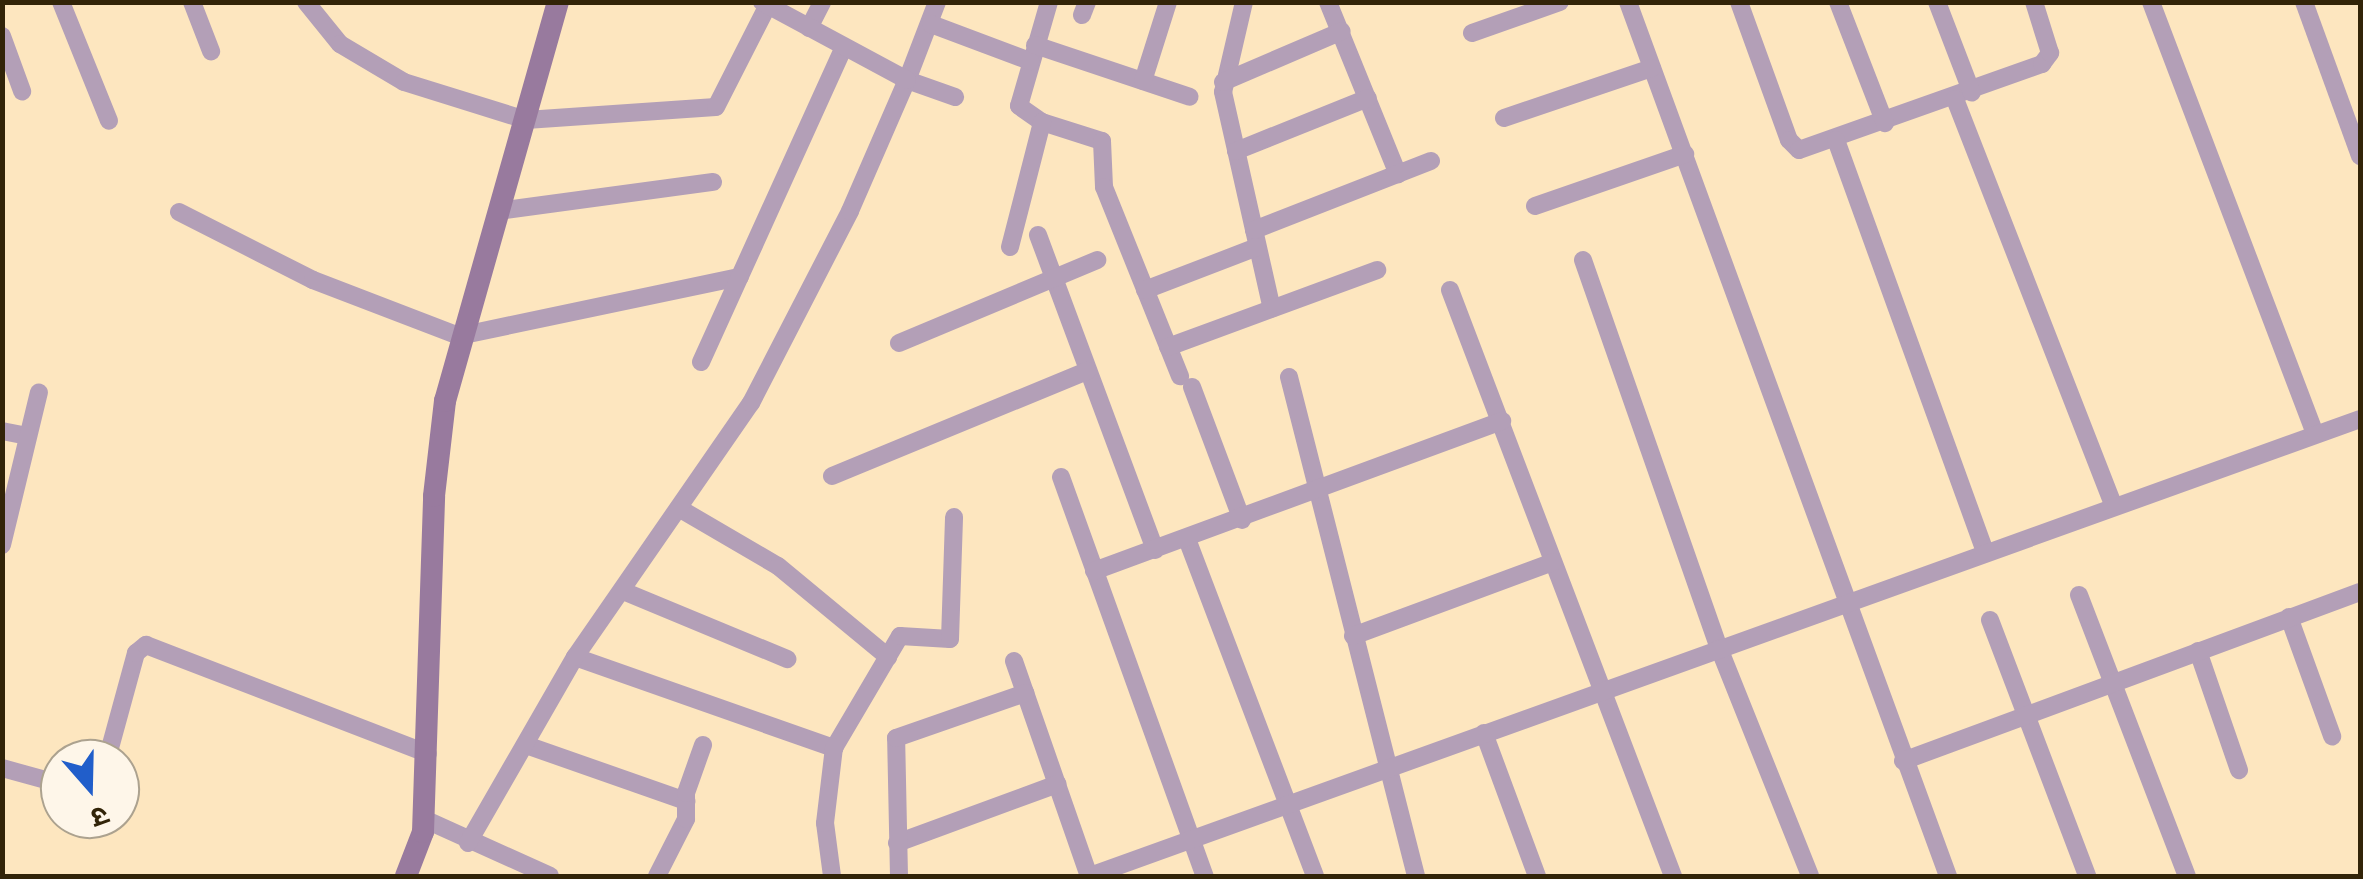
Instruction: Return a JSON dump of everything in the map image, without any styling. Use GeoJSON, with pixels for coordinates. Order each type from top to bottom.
{"type":"FeatureCollection","features":[{"type":"Feature","properties":{"kind":"street"},"geometry":{"type":"LineString","coordinates":[[61,2],[109,121]]}},
{"type":"Feature","properties":{"kind":"street"},"geometry":{"type":"LineString","coordinates":[[192,2],[211,51]]}},
{"type":"Feature","properties":{"kind":"street"},"geometry":{"type":"LineString","coordinates":[[306,2],[340,44],[404,82],[526,120],[716,107],[765,4],[907,80],[955,97]]}},
{"type":"Feature","properties":{"kind":"street"},"geometry":{"type":"LineString","coordinates":[[406,876],[424,819],[437,456],[459,336],[558,2]]}},
{"type":"Feature","properties":{"kind":"street"},"geometry":{"type":"LineString","coordinates":[[809,28],[822,2]]}},
{"type":"Feature","properties":{"kind":"street"},"geometry":{"type":"LineString","coordinates":[[468,842],[575,657],[682,510],[793,326],[907,80],[936,2]]}},
{"type":"Feature","properties":{"kind":"street"},"geometry":{"type":"LineString","coordinates":[[1049,2],[1018,106],[1042,122],[1102,141],[1104,187],[1242,520]]}},
{"type":"Feature","properties":{"kind":"street"},"geometry":{"type":"LineString","coordinates":[[1142,81],[1168,2]]}},
{"type":"Feature","properties":{"kind":"street"},"geometry":{"type":"LineString","coordinates":[[1244,2],[1223,82],[1272,309]]}},
{"type":"Feature","properties":{"kind":"street"},"geometry":{"type":"LineString","coordinates":[[1328,2],[1398,174]]}},
{"type":"Feature","properties":{"kind":"street"},"geometry":{"type":"LineString","coordinates":[[1472,32],[1560,2]]}},
{"type":"Feature","properties":{"kind":"street"},"geometry":{"type":"LineString","coordinates":[[1628,2],[1948,876]]}},
{"type":"Feature","properties":{"kind":"street"},"geometry":{"type":"LineString","coordinates":[[1739,2],[1793,147],[1809,150],[1964,96],[2048,60],[2034,2]]}},
{"type":"Feature","properties":{"kind":"street"},"geometry":{"type":"LineString","coordinates":[[1838,2],[1885,123]]}},
{"type":"Feature","properties":{"kind":"street"},"geometry":{"type":"LineString","coordinates":[[1937,2],[1964,96],[2113,505]]}},
{"type":"Feature","properties":{"kind":"street"},"geometry":{"type":"LineString","coordinates":[[2151,2],[2315,434]]}},
{"type":"Feature","properties":{"kind":"street"},"geometry":{"type":"LineString","coordinates":[[2304,2],[2360,156]]}},
{"type":"Feature","properties":{"kind":"street"},"geometry":{"type":"LineString","coordinates":[[931,24],[1190,97]]}},
{"type":"Feature","properties":{"kind":"street"},"geometry":{"type":"LineString","coordinates":[[1223,82],[1342,32]]}},
{"type":"Feature","properties":{"kind":"street"},"geometry":{"type":"LineString","coordinates":[[2,36],[22,91]]}},
{"type":"Feature","properties":{"kind":"street"},"geometry":{"type":"LineString","coordinates":[[701,362],[844,47]]}},
{"type":"Feature","properties":{"kind":"street"},"geometry":{"type":"LineString","coordinates":[[1504,118],[1652,68]]}},
{"type":"Feature","properties":{"kind":"street"},"geometry":{"type":"LineString","coordinates":[[1236,151],[1368,98]]}},
{"type":"Feature","properties":{"kind":"street"},"geometry":{"type":"LineString","coordinates":[[1010,247],[1042,122]]}},
{"type":"Feature","properties":{"kind":"street"},"geometry":{"type":"LineString","coordinates":[[1836,140],[1985,552]]}},
{"type":"Feature","properties":{"kind":"street"},"geometry":{"type":"LineString","coordinates":[[1536,206],[1685,154]]}},
{"type":"Feature","properties":{"kind":"street"},"geometry":{"type":"LineString","coordinates":[[1145,290],[1432,160]]}},
{"type":"Feature","properties":{"kind":"street"},"geometry":{"type":"LineString","coordinates":[[498,212],[713,182]]}},
{"type":"Feature","properties":{"kind":"street"},"geometry":{"type":"LineString","coordinates":[[178,212],[313,280],[459,336],[740,277]]}},
{"type":"Feature","properties":{"kind":"street"},"geometry":{"type":"LineString","coordinates":[[1038,235],[1155,550]]}},
{"type":"Feature","properties":{"kind":"street"},"geometry":{"type":"LineString","coordinates":[[898,343],[1098,260]]}},
{"type":"Feature","properties":{"kind":"street"},"geometry":{"type":"LineString","coordinates":[[1582,260],[1719,648],[1810,876]]}},
{"type":"Feature","properties":{"kind":"street"},"geometry":{"type":"LineString","coordinates":[[1168,347],[1377,270]]}},
{"type":"Feature","properties":{"kind":"street"},"geometry":{"type":"LineString","coordinates":[[1450,290],[1673,876]]}},
{"type":"Feature","properties":{"kind":"street"},"geometry":{"type":"LineString","coordinates":[[832,476],[1088,372]]}},
{"type":"Feature","properties":{"kind":"street"},"geometry":{"type":"LineString","coordinates":[[1289,377],[1416,876]]}},
{"type":"Feature","properties":{"kind":"street"},"geometry":{"type":"LineString","coordinates":[[2,545],[38,392]]}},
{"type":"Feature","properties":{"kind":"street"},"geometry":{"type":"LineString","coordinates":[[1014,660],[1090,876],[2360,419]]}},
{"type":"Feature","properties":{"kind":"street"},"geometry":{"type":"LineString","coordinates":[[1094,571],[1242,520],[1502,421]]}},
{"type":"Feature","properties":{"kind":"street"},"geometry":{"type":"LineString","coordinates":[[2,431],[28,436]]}},
{"type":"Feature","properties":{"kind":"street"},"geometry":{"type":"LineString","coordinates":[[1061,476],[1205,876]]}},
{"type":"Feature","properties":{"kind":"street"},"geometry":{"type":"LineString","coordinates":[[682,510],[778,566],[888,657]]}},
{"type":"Feature","properties":{"kind":"street"},"geometry":{"type":"LineString","coordinates":[[832,876],[825,823],[834,748],[904,634],[950,639],[954,517]]}},
{"type":"Feature","properties":{"kind":"street"},"geometry":{"type":"LineString","coordinates":[[1187,538],[1315,876]]}},
{"type":"Feature","properties":{"kind":"street"},"geometry":{"type":"LineString","coordinates":[[1354,636],[1553,562]]}},
{"type":"Feature","properties":{"kind":"street"},"geometry":{"type":"LineString","coordinates":[[623,590],[787,659]]}},
{"type":"Feature","properties":{"kind":"street"},"geometry":{"type":"LineString","coordinates":[[1903,761],[2360,592]]}},
{"type":"Feature","properties":{"kind":"street"},"geometry":{"type":"LineString","coordinates":[[2080,595],[2187,876]]}},
{"type":"Feature","properties":{"kind":"street"},"geometry":{"type":"LineString","coordinates":[[2288,617],[2332,736]]}},
{"type":"Feature","properties":{"kind":"street"},"geometry":{"type":"LineString","coordinates":[[1990,620],[2087,876]]}},
{"type":"Feature","properties":{"kind":"street"},"geometry":{"type":"LineString","coordinates":[[113,739],[136,654],[146,644],[428,754]]}},
{"type":"Feature","properties":{"kind":"street"},"geometry":{"type":"LineString","coordinates":[[2198,651],[2239,770]]}},
{"type":"Feature","properties":{"kind":"street"},"geometry":{"type":"LineString","coordinates":[[575,657],[834,748]]}},
{"type":"Feature","properties":{"kind":"street"},"geometry":{"type":"LineString","coordinates":[[898,876],[896,738],[1025,693]]}},
{"type":"Feature","properties":{"kind":"street"},"geometry":{"type":"LineString","coordinates":[[1484,733],[1537,876]]}},
{"type":"Feature","properties":{"kind":"street"},"geometry":{"type":"LineString","coordinates":[[526,745],[686,801]]}},
{"type":"Feature","properties":{"kind":"street"},"geometry":{"type":"LineString","coordinates":[[657,876],[686,819],[686,801],[704,745]]}},
{"type":"Feature","properties":{"kind":"street"},"geometry":{"type":"LineString","coordinates":[[2,768],[40,778]]}},
{"type":"Feature","properties":{"kind":"street"},"geometry":{"type":"LineString","coordinates":[[897,843],[1057,784]]}},
{"type":"Feature","properties":{"kind":"street"},"geometry":{"type":"LineString","coordinates":[[424,819],[550,876]]}}]}
